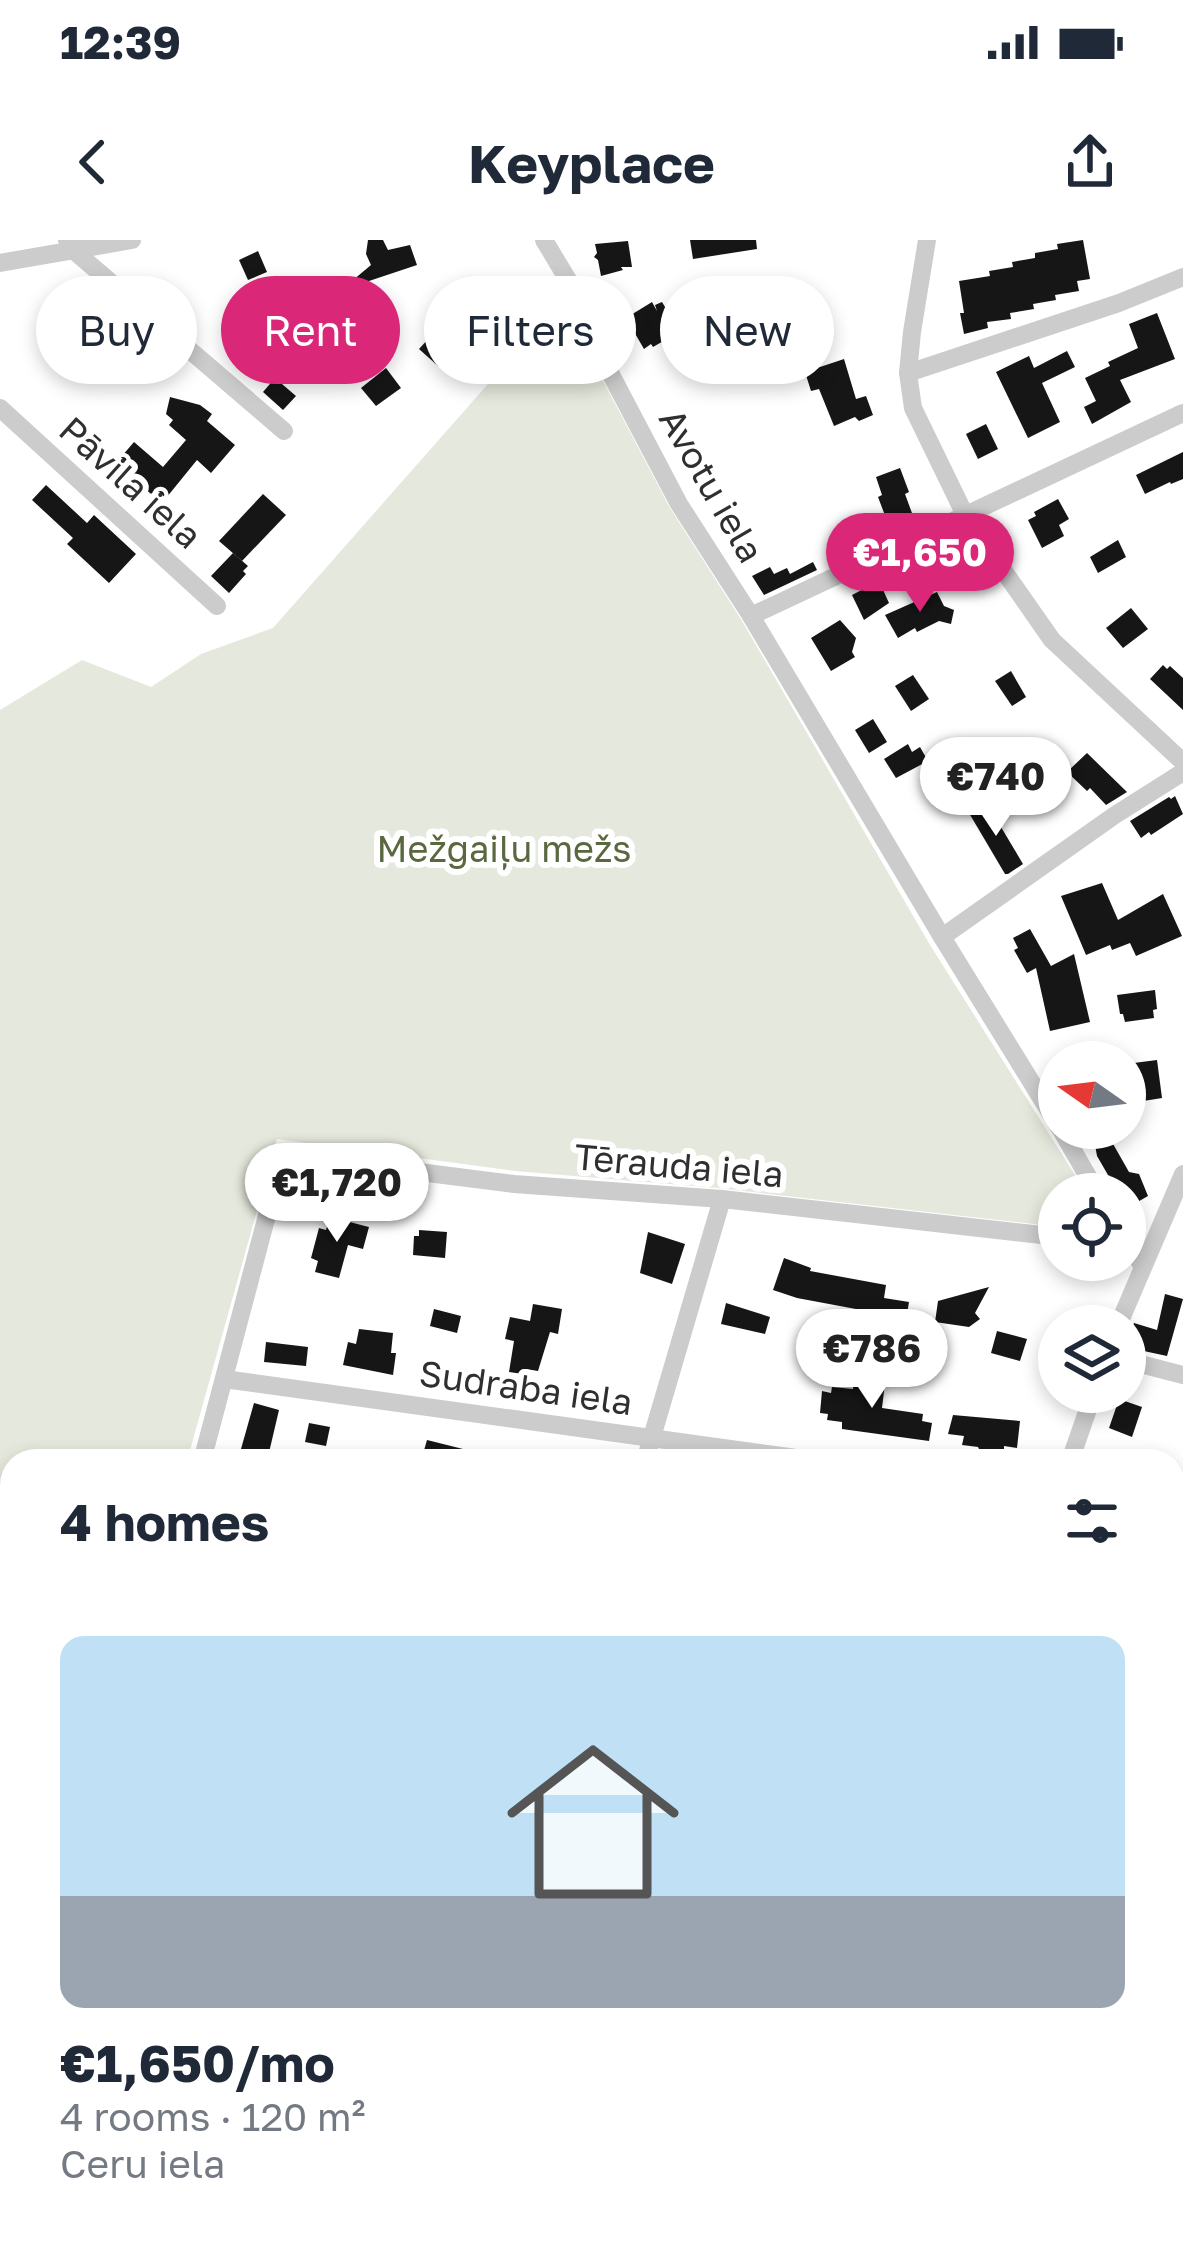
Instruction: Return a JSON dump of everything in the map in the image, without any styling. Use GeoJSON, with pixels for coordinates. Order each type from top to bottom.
{"type":"FeatureCollection","features":[{"type":"Feature","properties":{"kind":"street"},"geometry":{"type":"LineString","coordinates":[[0,263],[70,245],[132,240]]}},
{"type":"Feature","properties":{"kind":"street","name":"Avotu iela"},"geometry":{"type":"LineString","coordinates":[[544,240],[679,503],[1038,1091]]}},
{"type":"Feature","properties":{"kind":"street"},"geometry":{"type":"LineString","coordinates":[[927,240],[908,373],[913,408],[966,517],[1052,640],[1183,762]]}},
{"type":"Feature","properties":{"kind":"street"},"geometry":{"type":"LineString","coordinates":[[70,245],[284,431]]}},
{"type":"Feature","properties":{"kind":"street"},"geometry":{"type":"LineString","coordinates":[[908,373],[1183,277]]}},
{"type":"Feature","properties":{"kind":"street","name":"Pāvila iela"},"geometry":{"type":"LineString","coordinates":[[0,408],[218,606]]}},
{"type":"Feature","properties":{"kind":"street"},"geometry":{"type":"LineString","coordinates":[[752,616],[1183,413]]}},
{"type":"Feature","properties":{"kind":"street"},"geometry":{"type":"LineString","coordinates":[[942,938],[1183,772]]}},
{"type":"Feature","properties":{"kind":"street","name":"Tērauda iela"},"geometry":{"type":"LineString","coordinates":[[224,1379],[279,1170],[293,1156],[514,1184],[722,1199],[1038,1235]]}},
{"type":"Feature","properties":{"kind":"street"},"geometry":{"type":"LineString","coordinates":[[1146,1256],[1183,1174]]}},
{"type":"Feature","properties":{"kind":"street"},"geometry":{"type":"LineString","coordinates":[[649,1449],[722,1199]]}},
{"type":"Feature","properties":{"kind":"street"},"geometry":{"type":"LineString","coordinates":[[1146,1365],[1183,1375]]}},
{"type":"Feature","properties":{"kind":"street"},"geometry":{"type":"LineString","coordinates":[[205,1449],[224,1379]]}},
{"type":"Feature","properties":{"kind":"street","name":"Sudraba iela"},"geometry":{"type":"LineString","coordinates":[[224,1379],[732,1449]]}},
{"type":"Feature","properties":{"kind":"street"},"geometry":{"type":"LineString","coordinates":[[1074,1449],[1087,1413]]}},
{"type":"Feature","properties":{"kind":"green space","name":"Mežgaiļu mežs"},"geometry":{"type":"Polygon","coordinates":[[[488,384],[605,384],[670,508],[742,621],[930,945],[1038,1116],[1038,1149],[1059,1149],[1074,1173],[1038,1173],[1038,1225],[717,1188],[515,1171],[277,1139],[190,1449],[0,1449],[0,710],[82,660],[151,687],[201,654],[273,628],[488,384]]]}},
{"type":"Feature","properties":{"kind":"building"},"geometry":{"type":"Polygon","coordinates":[[[368,240],[383,240],[388,250],[410,245],[417,265],[384,276],[358,276],[371,265],[366,254],[368,240]]]}},
{"type":"Feature","properties":{"kind":"building"},"geometry":{"type":"Polygon","coordinates":[[[690,240],[756,240],[757,249],[693,259],[690,240]]]}},
{"type":"Feature","properties":{"kind":"building"},"geometry":{"type":"Polygon","coordinates":[[[1083,240],[1090,279],[1077,281],[1079,291],[1055,295],[1056,300],[1033,304],[1034,309],[1010,313],[1011,319],[987,322],[988,328],[964,334],[959,281],[990,276],[989,271],[1058,249],[1057,244],[1083,240]]]}},
{"type":"Feature","properties":{"kind":"building"},"geometry":{"type":"Polygon","coordinates":[[[628,241],[632,267],[601,276],[595,244],[628,241]]]}},
{"type":"Feature","properties":{"kind":"building"},"geometry":{"type":"Polygon","coordinates":[[[258,251],[267,272],[246,276],[239,260],[258,251]]]}},
{"type":"Feature","properties":{"kind":"building"},"geometry":{"type":"Polygon","coordinates":[[[652,302],[657,311],[655,305],[660,303],[660,343],[644,349],[636,335],[636,312],[652,302]]]}},
{"type":"Feature","properties":{"kind":"building"},"geometry":{"type":"Polygon","coordinates":[[[1157,313],[1175,359],[1120,380],[1131,402],[1092,424],[1084,407],[1096,401],[1085,378],[1138,348],[1129,324],[1157,313]]]}},
{"type":"Feature","properties":{"kind":"building"},"geometry":{"type":"Polygon","coordinates":[[[1067,351],[1075,367],[1042,383],[1060,422],[1028,438],[996,372],[1029,356],[1034,368],[1067,351]]]}},
{"type":"Feature","properties":{"kind":"building"},"geometry":{"type":"Polygon","coordinates":[[[844,359],[856,399],[866,396],[873,415],[834,426],[819,389],[811,391],[809,384],[834,384],[834,362],[844,359]]]}},
{"type":"Feature","properties":{"kind":"building"},"geometry":{"type":"Polygon","coordinates":[[[270,384],[282,384],[296,396],[283,410],[263,392],[270,384]]]}},
{"type":"Feature","properties":{"kind":"building"},"geometry":{"type":"Polygon","coordinates":[[[398,384],[401,388],[376,406],[361,388],[398,384]]]}},
{"type":"Feature","properties":{"kind":"building"},"geometry":{"type":"Polygon","coordinates":[[[170,397],[200,405],[212,414],[207,421],[235,445],[211,473],[197,460],[162,503],[115,464],[134,442],[163,467],[186,440],[169,425],[173,420],[166,414],[170,397]]]}},
{"type":"Feature","properties":{"kind":"building"},"geometry":{"type":"Polygon","coordinates":[[[986,424],[998,449],[978,459],[966,434],[986,424]]]}},
{"type":"Feature","properties":{"kind":"building"},"geometry":{"type":"Polygon","coordinates":[[[1183,452],[1183,479],[1145,494],[1136,475],[1183,452]]]}},
{"type":"Feature","properties":{"kind":"building"},"geometry":{"type":"Polygon","coordinates":[[[900,468],[916,524],[892,534],[876,477],[900,468]]]}},
{"type":"Feature","properties":{"kind":"building"},"geometry":{"type":"Polygon","coordinates":[[[46,485],[87,523],[94,515],[136,554],[109,583],[67,544],[73,538],[32,500],[46,485]]]}},
{"type":"Feature","properties":{"kind":"building"},"geometry":{"type":"Polygon","coordinates":[[[263,494],[286,515],[242,561],[219,541],[263,494]]]}},
{"type":"Feature","properties":{"kind":"building"},"geometry":{"type":"Polygon","coordinates":[[[1058,499],[1069,519],[1059,525],[1064,536],[1042,548],[1028,520],[1058,499]]]}},
{"type":"Feature","properties":{"kind":"building"},"geometry":{"type":"Polygon","coordinates":[[[1118,540],[1126,557],[1098,573],[1090,557],[1118,540]]]}},
{"type":"Feature","properties":{"kind":"building"},"geometry":{"type":"Polygon","coordinates":[[[233,553],[248,566],[229,593],[211,576],[233,553]]]}},
{"type":"Feature","properties":{"kind":"building"},"geometry":{"type":"Polygon","coordinates":[[[813,562],[817,570],[764,595],[752,576],[770,567],[774,574],[787,568],[790,574],[813,562]]]}},
{"type":"Feature","properties":{"kind":"building"},"geometry":{"type":"Polygon","coordinates":[[[879,581],[889,603],[864,620],[852,595],[879,581]]]}},
{"type":"Feature","properties":{"kind":"building"},"geometry":{"type":"Polygon","coordinates":[[[937,592],[944,606],[954,610],[951,624],[939,621],[898,638],[885,615],[937,592]]]}},
{"type":"Feature","properties":{"kind":"building"},"geometry":{"type":"Polygon","coordinates":[[[1131,608],[1148,629],[1123,648],[1106,628],[1131,608]]]}},
{"type":"Feature","properties":{"kind":"building"},"geometry":{"type":"Polygon","coordinates":[[[840,620],[856,638],[855,657],[831,671],[811,638],[840,620]]]}},
{"type":"Feature","properties":{"kind":"building"},"geometry":{"type":"Polygon","coordinates":[[[1163,665],[1183,678],[1183,710],[1150,679],[1163,665]]]}},
{"type":"Feature","properties":{"kind":"building"},"geometry":{"type":"Polygon","coordinates":[[[1011,671],[1026,697],[1012,706],[995,681],[1011,671]]]}},
{"type":"Feature","properties":{"kind":"building"},"geometry":{"type":"Polygon","coordinates":[[[913,675],[929,699],[911,711],[895,686],[913,675]]]}},
{"type":"Feature","properties":{"kind":"building"},"geometry":{"type":"Polygon","coordinates":[[[873,719],[887,742],[869,753],[855,730],[873,719]]]}},
{"type":"Feature","properties":{"kind":"building"},"geometry":{"type":"Polygon","coordinates":[[[908,744],[912,752],[920,747],[928,761],[896,778],[884,759],[908,744]]]}},
{"type":"Feature","properties":{"kind":"building"},"geometry":{"type":"Polygon","coordinates":[[[1087,753],[1127,792],[1106,805],[1067,772],[1087,753]]]}},
{"type":"Feature","properties":{"kind":"building"},"geometry":{"type":"Polygon","coordinates":[[[994,766],[1007,786],[993,794],[981,774],[994,766]]]}},
{"type":"Feature","properties":{"kind":"building"},"geometry":{"type":"Polygon","coordinates":[[[1175,796],[1183,814],[1141,838],[1130,821],[1175,796]]]}},
{"type":"Feature","properties":{"kind":"building"},"geometry":{"type":"Polygon","coordinates":[[[986,802],[1023,864],[1008,874],[969,813],[986,802]]]}},
{"type":"Feature","properties":{"kind":"building"},"geometry":{"type":"Polygon","coordinates":[[[1102,883],[1118,920],[1163,894],[1182,936],[1136,956],[1130,943],[1086,955],[1061,896],[1102,883]]]}},
{"type":"Feature","properties":{"kind":"building"},"geometry":{"type":"Polygon","coordinates":[[[1030,929],[1051,966],[1074,954],[1090,1022],[1050,1031],[1036,968],[1027,973],[1014,950],[1018,948],[1013,938],[1030,929]]]}},
{"type":"Feature","properties":{"kind":"building"},"geometry":{"type":"Polygon","coordinates":[[[1155,990],[1154,1018],[1125,1022],[1117,995],[1155,990]]]}},
{"type":"Feature","properties":{"kind":"building"},"geometry":{"type":"Polygon","coordinates":[[[1157,1060],[1162,1098],[1146,1101],[1146,1061],[1157,1060]]]}},
{"type":"Feature","properties":{"kind":"building"},"geometry":{"type":"Polygon","coordinates":[[[1096,1149],[1116,1149],[1134,1173],[1107,1173],[1096,1149]]]}},
{"type":"Feature","properties":{"kind":"building"},"geometry":{"type":"Polygon","coordinates":[[[330,1217],[369,1227],[363,1249],[348,1245],[339,1278],[315,1272],[318,1261],[311,1258],[319,1228],[326,1230],[330,1217]]]}},
{"type":"Feature","properties":{"kind":"building"},"geometry":{"type":"Polygon","coordinates":[[[419,1230],[447,1232],[445,1258],[413,1255],[419,1230]]]}},
{"type":"Feature","properties":{"kind":"building"},"geometry":{"type":"Polygon","coordinates":[[[648,1232],[685,1244],[672,1284],[640,1273],[648,1232]]]}},
{"type":"Feature","properties":{"kind":"building"},"geometry":{"type":"Polygon","coordinates":[[[784,1258],[810,1271],[886,1285],[884,1298],[909,1302],[905,1326],[887,1323],[888,1315],[773,1290],[784,1258]]]}},
{"type":"Feature","properties":{"kind":"building"},"geometry":{"type":"Polygon","coordinates":[[[989,1287],[975,1313],[980,1319],[969,1327],[935,1322],[938,1301],[989,1287]]]}},
{"type":"Feature","properties":{"kind":"building"},"geometry":{"type":"Polygon","coordinates":[[[1165,1294],[1183,1299],[1167,1356],[1146,1352],[1146,1327],[1157,1330],[1165,1294]]]}},
{"type":"Feature","properties":{"kind":"building"},"geometry":{"type":"Polygon","coordinates":[[[726,1303],[770,1317],[765,1334],[721,1324],[726,1303]]]}},
{"type":"Feature","properties":{"kind":"building"},"geometry":{"type":"Polygon","coordinates":[[[533,1304],[562,1309],[558,1334],[550,1332],[538,1371],[509,1372],[514,1341],[505,1339],[510,1317],[530,1321],[533,1304]]]}},
{"type":"Feature","properties":{"kind":"building"},"geometry":{"type":"Polygon","coordinates":[[[434,1309],[461,1316],[457,1333],[430,1326],[434,1309]]]}},
{"type":"Feature","properties":{"kind":"building"},"geometry":{"type":"Polygon","coordinates":[[[359,1329],[393,1333],[393,1375],[343,1365],[348,1342],[356,1344],[359,1329]]]}},
{"type":"Feature","properties":{"kind":"building"},"geometry":{"type":"Polygon","coordinates":[[[997,1331],[1027,1339],[1020,1361],[991,1353],[997,1331]]]}},
{"type":"Feature","properties":{"kind":"building"},"geometry":{"type":"Polygon","coordinates":[[[266,1342],[308,1347],[306,1366],[264,1362],[266,1342]]]}},
{"type":"Feature","properties":{"kind":"building"},"geometry":{"type":"Polygon","coordinates":[[[855,1373],[877,1376],[876,1382],[885,1383],[882,1408],[923,1414],[922,1421],[932,1423],[929,1441],[842,1429],[842,1422],[827,1420],[828,1414],[820,1413],[822,1391],[853,1389],[855,1373]]]}},
{"type":"Feature","properties":{"kind":"building"},"geometry":{"type":"Polygon","coordinates":[[[254,1403],[279,1410],[270,1449],[241,1449],[254,1403]]]}},
{"type":"Feature","properties":{"kind":"building"},"geometry":{"type":"Polygon","coordinates":[[[1114,1413],[1140,1413],[1132,1437],[1109,1428],[1114,1413]]]}},
{"type":"Feature","properties":{"kind":"building"},"geometry":{"type":"Polygon","coordinates":[[[953,1415],[1020,1421],[1017,1448],[979,1449],[962,1445],[964,1436],[948,1434],[953,1415]]]}},
{"type":"Feature","properties":{"kind":"building"},"geometry":{"type":"Polygon","coordinates":[[[309,1423],[330,1427],[326,1446],[305,1442],[309,1423]]]}},
{"type":"Feature","properties":{"kind":"building"},"geometry":{"type":"Polygon","coordinates":[[[427,1440],[463,1449],[424,1449],[427,1440]]]}}]}
